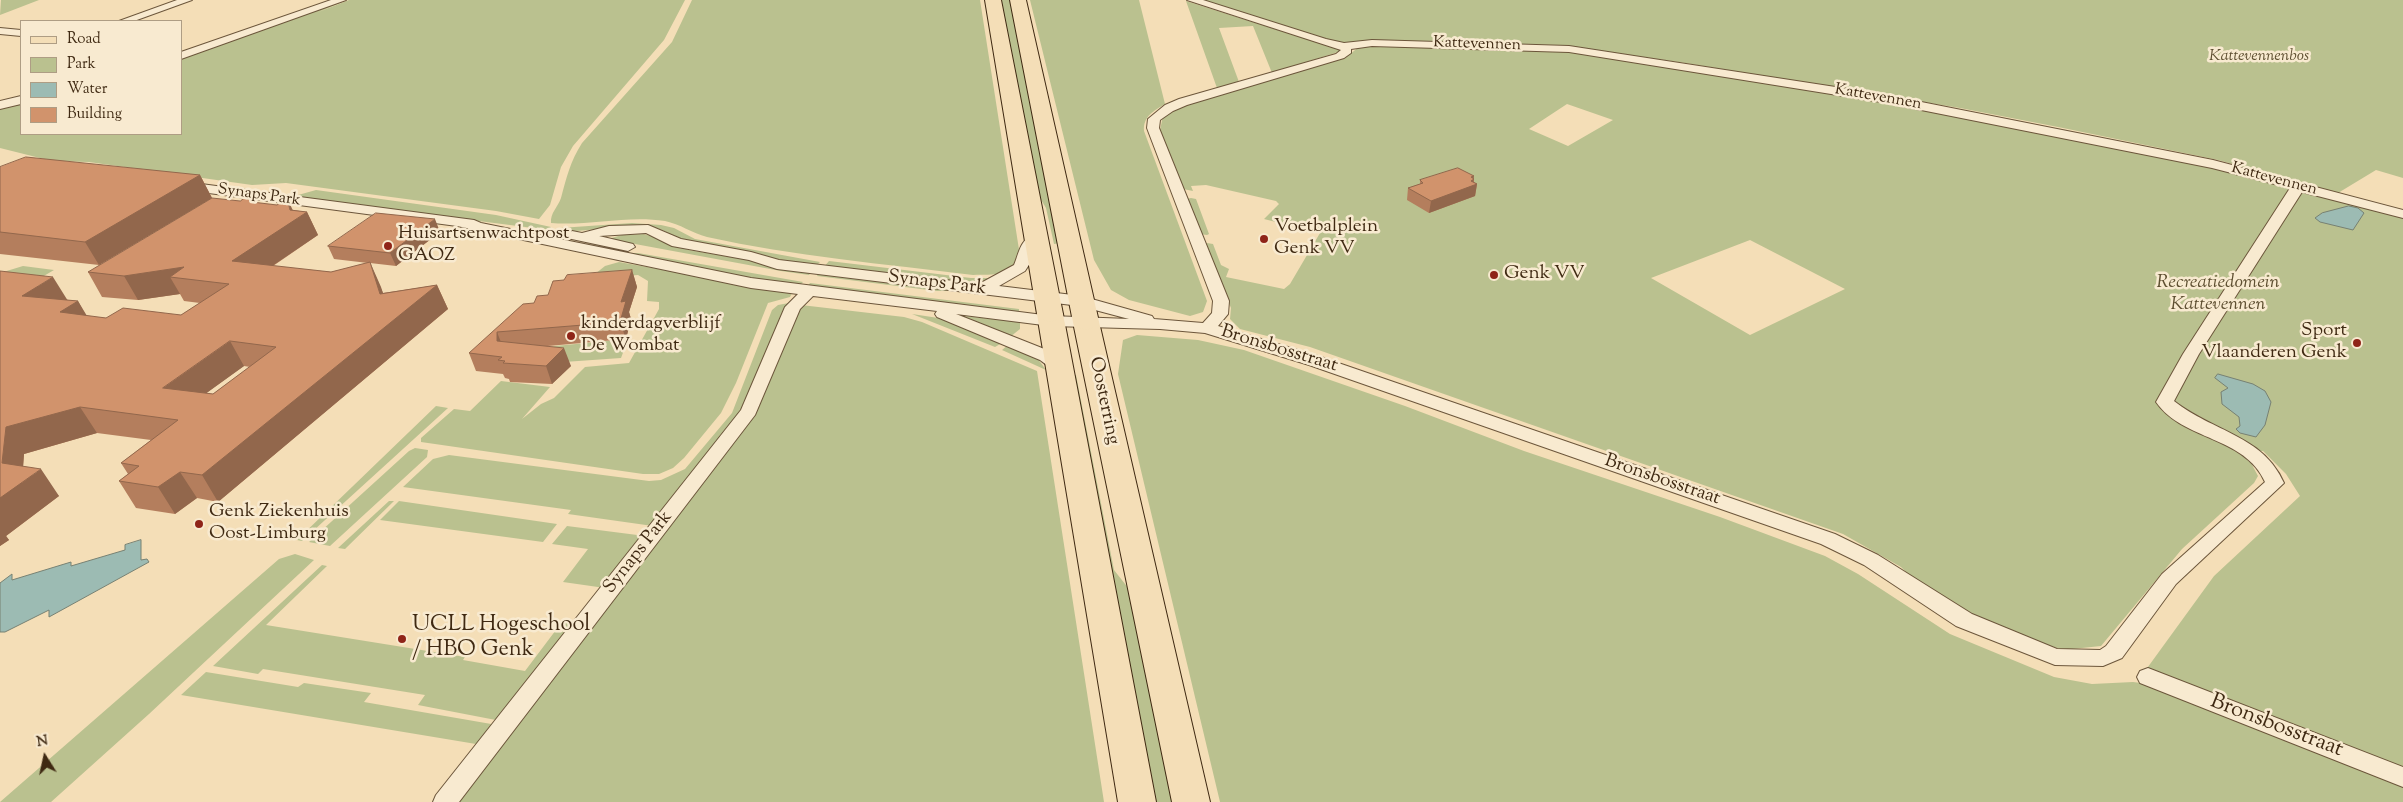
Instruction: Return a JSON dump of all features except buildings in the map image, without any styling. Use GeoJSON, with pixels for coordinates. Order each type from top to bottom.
{"type":"FeatureCollection","features":[{"type":"Feature","properties":{"kind":"main road","name":"Oosterring"},"geometry":{"type":"LineString","coordinates":[[993,0],[1137,802]]}},
{"type":"Feature","properties":{"kind":"main road","name":"Oosterring"},"geometry":{"type":"LineString","coordinates":[[1018,0],[1083,311],[1192,802]]}},
{"type":"Feature","properties":{"kind":"street"},"geometry":{"type":"LineString","coordinates":[[127,20],[187,0]]}},
{"type":"Feature","properties":{"kind":"street"},"geometry":{"type":"LineString","coordinates":[[182,56],[341,0]]}},
{"type":"Feature","properties":{"kind":"street","name":"Kattevennen"},"geometry":{"type":"LineString","coordinates":[[1192,0],[1304,36],[1344,46],[1391,43],[1569,49],[1881,98],[2213,164],[2403,214]]}},
{"type":"Feature","properties":{"kind":"street"},"geometry":{"type":"LineString","coordinates":[[0,31],[20,33]]}},
{"type":"Feature","properties":{"kind":"street"},"geometry":{"type":"LineString","coordinates":[[1049,310],[1083,311],[1160,324],[1206,328],[1220,314],[1221,301],[1153,128],[1154,119],[1169,108],[1183,102],[1340,56],[1347,51],[1344,46]]}},
{"type":"Feature","properties":{"kind":"street"},"geometry":{"type":"LineString","coordinates":[[0,106],[20,100]]}},
{"type":"Feature","properties":{"kind":"street","name":"Synaps Park"},"geometry":{"type":"LineString","coordinates":[[177,184],[580,242],[611,255],[751,283],[917,305],[1049,310]]}},
{"type":"Feature","properties":{"kind":"street","name":"Bronsbosstraat"},"geometry":{"type":"LineString","coordinates":[[1206,328],[1315,361],[1828,539],[1871,560],[1964,620],[2055,656],[2103,658],[2114,652],[2169,579],[2275,483],[2271,469],[2248,449],[2189,421],[2164,402],[2191,354],[2299,186]]}},
{"type":"Feature","properties":{"kind":"street","name":"Synaps Park"},"geometry":{"type":"LineString","coordinates":[[463,224],[558,244],[580,242],[628,228],[648,229],[677,243],[752,256],[777,264],[978,289],[1049,310]]}},
{"type":"Feature","properties":{"kind":"street","name":"Synaps Park"},"geometry":{"type":"LineString","coordinates":[[597,239],[626,232],[654,231]]}},
{"type":"Feature","properties":{"kind":"street"},"geometry":{"type":"LineString","coordinates":[[580,242],[597,239],[628,247]]}},
{"type":"Feature","properties":{"kind":"street"},"geometry":{"type":"LineString","coordinates":[[978,289],[1004,278],[1020,268],[1024,260],[1025,251],[1035,239]]}},
{"type":"Feature","properties":{"kind":"street","name":"Synaps Park"},"geometry":{"type":"LineString","coordinates":[[445,802],[749,411],[793,308],[810,290]]}},
{"type":"Feature","properties":{"kind":"street","name":"Synaps Park"},"geometry":{"type":"LineString","coordinates":[[917,305],[1046,356],[1057,364]]}},
{"type":"Feature","properties":{"kind":"street"},"geometry":{"type":"LineString","coordinates":[[1049,310],[1083,311],[1160,324]]}},
{"type":"Feature","properties":{"kind":"street","name":"Bronsbosstraat"},"geometry":{"type":"LineString","coordinates":[[2148,677],[2403,777]]}},
{"type":"Feature","properties":{"kind":"green space"},"geometry":{"type":"Polygon","coordinates":[[[1,0],[39,0],[0,15],[1,0]]]}},
{"type":"Feature","properties":{"kind":"green space"},"geometry":{"type":"Polygon","coordinates":[[[345,0],[347,0],[316,13],[349,0],[685,0],[664,40],[573,146],[561,167],[550,205],[539,219],[496,211],[286,183],[252,185],[89,162],[52,161],[0,148],[0,109],[20,104],[20,135],[182,135],[182,58],[345,0]]]}},
{"type":"Feature","properties":{"kind":"green space"},"geometry":{"type":"Polygon","coordinates":[[[692,0],[980,0],[1020,256],[1016,263],[1001,273],[973,275],[839,259],[740,244],[707,237],[676,224],[651,219],[565,224],[551,223],[572,163],[582,143],[672,42],[692,0]]]}},
{"type":"Feature","properties":{"kind":"green space"},"geometry":{"type":"Polygon","coordinates":[[[1000,0],[1010,0],[1061,243],[1054,244],[1046,208],[1037,193],[1000,0]]]}},
{"type":"Feature","properties":{"kind":"green space"},"geometry":{"type":"Polygon","coordinates":[[[1030,0],[1139,0],[1165,104],[1147,118],[1144,131],[1207,301],[1203,312],[1190,316],[1129,300],[1111,290],[1094,260],[1030,0]]]}},
{"type":"Feature","properties":{"kind":"green space","name":"Kattevennenbos"},"geometry":{"type":"Polygon","coordinates":[[[1201,0],[2403,0],[2403,178],[2376,170],[2338,193],[2218,160],[1960,108],[1685,63],[1561,45],[1338,42],[1308,35],[1201,0]]]}},
{"type":"Feature","properties":{"kind":"green space"},"geometry":{"type":"Polygon","coordinates":[[[1186,1],[1341,50],[1272,73],[1253,26],[1219,28],[1239,82],[1217,88],[1186,1]]]}},
{"type":"Feature","properties":{"kind":"green space","name":"Recreatiedomein Kattevennen"},"geometry":{"type":"Polygon","coordinates":[[[1360,46],[1555,50],[1689,70],[1917,109],[2189,160],[2403,217],[2403,771],[2145,671],[2214,576],[2300,496],[2286,474],[2263,451],[2239,452],[2250,461],[2258,476],[2254,483],[2182,549],[2101,646],[2063,650],[2011,632],[1945,603],[1918,584],[1901,567],[1843,534],[1310,347],[1240,329],[1230,319],[1231,308],[1205,245],[1207,243],[1213,244],[1221,265],[1229,269],[1226,277],[1284,289],[1290,284],[1320,233],[1264,219],[1279,204],[1276,201],[1206,185],[1191,186],[1193,191],[1183,189],[1160,130],[1163,116],[1194,102],[1349,55],[1360,46]],[[1567,104],[1529,129],[1568,146],[1613,120],[1567,104]],[[1750,240],[1651,278],[1750,335],[1845,289],[1750,240]]]}},
{"type":"Feature","properties":{"kind":"green space"},"geometry":{"type":"Polygon","coordinates":[[[316,190],[496,215],[551,227],[549,230],[291,197],[316,190]]]}},
{"type":"Feature","properties":{"kind":"green space"},"geometry":{"type":"Polygon","coordinates":[[[1186,199],[1196,199],[1209,234],[1207,235],[1200,234],[1186,199]]]}},
{"type":"Feature","properties":{"kind":"green space"},"geometry":{"type":"Polygon","coordinates":[[[632,223],[661,225],[674,228],[695,239],[820,262],[815,267],[751,256],[687,241],[648,226],[637,225],[580,231],[557,230],[560,228],[632,223]]]}},
{"type":"Feature","properties":{"kind":"green space"},"geometry":{"type":"Polygon","coordinates":[[[643,234],[689,250],[812,271],[809,275],[781,271],[608,239],[622,235],[643,234]]]}},
{"type":"Feature","properties":{"kind":"green space"},"geometry":{"type":"Polygon","coordinates":[[[624,253],[638,253],[803,282],[799,286],[780,284],[656,261],[624,253]]]}},
{"type":"Feature","properties":{"kind":"green space"},"geometry":{"type":"Polygon","coordinates":[[[829,261],[971,278],[996,278],[964,285],[823,268],[829,261]]]}},
{"type":"Feature","properties":{"kind":"green space"},"geometry":{"type":"Polygon","coordinates":[[[619,262],[792,293],[790,297],[768,303],[736,383],[721,413],[684,458],[673,468],[659,474],[643,474],[421,442],[421,438],[454,409],[470,411],[501,381],[550,387],[522,419],[541,404],[554,398],[585,367],[629,363],[659,309],[659,302],[647,301],[648,281],[638,275],[597,278],[595,274],[605,266],[619,262]]]}},
{"type":"Feature","properties":{"kind":"green space"},"geometry":{"type":"Polygon","coordinates":[[[23,266],[54,270],[13,294],[0,273],[23,266]]]}},
{"type":"Feature","properties":{"kind":"green space"},"geometry":{"type":"Polygon","coordinates":[[[819,272],[959,291],[937,291],[817,276],[819,272]]]}},
{"type":"Feature","properties":{"kind":"green space"},"geometry":{"type":"Polygon","coordinates":[[[810,283],[1019,309],[1019,313],[807,287],[810,283]]]}},
{"type":"Feature","properties":{"kind":"green space"},"geometry":{"type":"Polygon","coordinates":[[[789,303],[744,409],[653,526],[568,514],[571,510],[403,487],[433,459],[449,455],[649,481],[661,480],[685,469],[732,413],[772,310],[778,305],[789,303]]]}},
{"type":"Feature","properties":{"kind":"green space"},"geometry":{"type":"Polygon","coordinates":[[[801,305],[904,317],[922,322],[1037,371],[1104,802],[458,802],[755,413],[801,305]]]}},
{"type":"Feature","properties":{"kind":"green space"},"geometry":{"type":"Polygon","coordinates":[[[912,314],[945,319],[1002,343],[995,347],[912,314]]]}},
{"type":"Feature","properties":{"kind":"green space"},"geometry":{"type":"Polygon","coordinates":[[[955,315],[1020,322],[1020,329],[1010,337],[955,315]]]}},
{"type":"Feature","properties":{"kind":"green space"},"geometry":{"type":"Polygon","coordinates":[[[1137,335],[1198,340],[1244,350],[1405,406],[1524,451],[1720,517],[1825,556],[1858,574],[1950,634],[2054,677],[2092,684],[2133,682],[2156,685],[2403,782],[2403,802],[1220,802],[1118,374],[1123,340],[1137,335]]]}},
{"type":"Feature","properties":{"kind":"green space"},"geometry":{"type":"Polygon","coordinates":[[[628,339],[621,358],[564,362],[524,349],[628,339]]]}},
{"type":"Feature","properties":{"kind":"green space"},"geometry":{"type":"Polygon","coordinates":[[[1008,345],[1038,359],[1046,370],[1002,350],[1008,345]]]}},
{"type":"Feature","properties":{"kind":"green space"},"geometry":{"type":"Polygon","coordinates":[[[1069,375],[1076,375],[1114,570],[1129,589],[1173,802],[1149,802],[1069,375]]]}},
{"type":"Feature","properties":{"kind":"green space"},"geometry":{"type":"Polygon","coordinates":[[[436,406],[448,408],[302,541],[297,540],[436,406]]]}},
{"type":"Feature","properties":{"kind":"green space"},"geometry":{"type":"Polygon","coordinates":[[[415,448],[428,450],[427,457],[330,546],[309,542],[409,451],[415,448]]]}},
{"type":"Feature","properties":{"kind":"green space"},"geometry":{"type":"Polygon","coordinates":[[[389,501],[394,501],[345,549],[338,548],[389,501]]]}},
{"type":"Feature","properties":{"kind":"green space"},"geometry":{"type":"Polygon","coordinates":[[[399,501],[557,524],[543,542],[380,520],[399,501]]]}},
{"type":"Feature","properties":{"kind":"green space"},"geometry":{"type":"Polygon","coordinates":[[[567,526],[645,536],[605,588],[563,582],[588,549],[552,544],[567,526]]]}},
{"type":"Feature","properties":{"kind":"green space"},"geometry":{"type":"Polygon","coordinates":[[[295,554],[314,560],[149,714],[51,802],[0,802],[279,559],[295,554]]]}},
{"type":"Feature","properties":{"kind":"green space"},"geometry":{"type":"Polygon","coordinates":[[[322,565],[327,566],[266,625],[465,657],[463,660],[525,671],[562,622],[576,624],[501,721],[418,705],[425,695],[263,669],[258,674],[213,666],[322,565]]]}},
{"type":"Feature","properties":{"kind":"green space"},"geometry":{"type":"Polygon","coordinates":[[[206,672],[298,687],[304,683],[371,693],[364,702],[497,725],[482,745],[181,695],[206,672]]]}},
{"type":"Feature","properties":{"kind":"water"},"geometry":{"type":"Polygon","coordinates":[[[2349,206],[2358,208],[2364,213],[2353,230],[2320,222],[2315,218],[2322,213],[2349,206]]]}},
{"type":"Feature","properties":{"kind":"water"},"geometry":{"type":"Polygon","coordinates":[[[2218,374],[2253,384],[2265,391],[2271,402],[2265,425],[2256,437],[2240,433],[2236,429],[2240,426],[2239,417],[2222,404],[2221,392],[2228,388],[2215,378],[2218,374]]]}},
{"type":"Feature","properties":{"kind":"water"},"geometry":{"type":"Polygon","coordinates":[[[141,540],[141,560],[147,559],[149,562],[49,617],[49,610],[5,632],[0,632],[0,583],[12,574],[12,580],[71,562],[71,566],[125,550],[125,545],[141,540]]]}},
{"type":"Feature","properties":{"kind":"place","name":"Voetbalplein Genk VV"},"geometry":{"type":"Point","coordinates":[1264,239]}},
{"type":"Feature","properties":{"kind":"place","name":"Huisartsenwachtpost GAOZ"},"geometry":{"type":"Point","coordinates":[388,246]}},
{"type":"Feature","properties":{"kind":"place","name":"Genk VV"},"geometry":{"type":"Point","coordinates":[1494,275]}},
{"type":"Feature","properties":{"kind":"place","name":"kinderdagverblijf De Wombat"},"geometry":{"type":"Point","coordinates":[571,336]}},
{"type":"Feature","properties":{"kind":"place","name":"Sport Vlaanderen Genk"},"geometry":{"type":"Point","coordinates":[2357,343]}},
{"type":"Feature","properties":{"kind":"place","name":"Genk Ziekenhuis Oost-Limburg"},"geometry":{"type":"Point","coordinates":[199,524]}},
{"type":"Feature","properties":{"kind":"place","name":"UCLL Hogeschool / HBO Genk"},"geometry":{"type":"Point","coordinates":[402,639]}}]}
